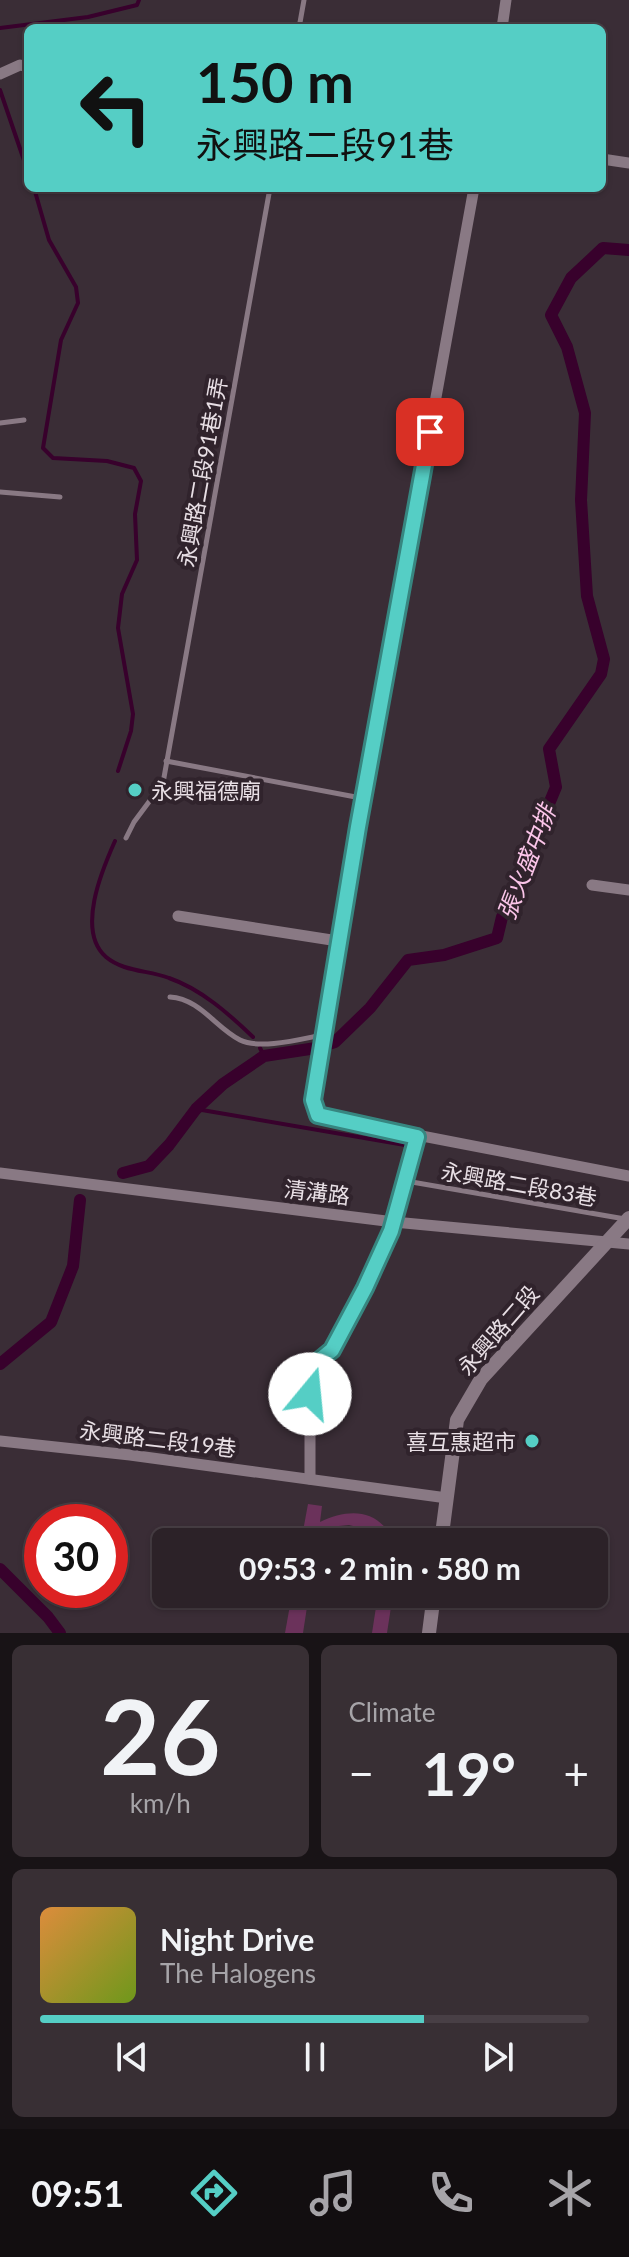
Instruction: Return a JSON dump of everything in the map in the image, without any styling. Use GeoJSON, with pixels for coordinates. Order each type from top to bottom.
{"type":"FeatureCollection","features":[{"type":"Feature","properties":{"kind":"street"},"geometry":{"type":"LineString","coordinates":[[503,24],[506,0]]}},
{"type":"Feature","properties":{"kind":"street"},"geometry":{"type":"LineString","coordinates":[[3,73],[24,66]]}},
{"type":"Feature","properties":{"kind":"street"},"geometry":{"type":"LineString","coordinates":[[606,160],[629,163]]}},
{"type":"Feature","properties":{"kind":"street"},"geometry":{"type":"LineString","coordinates":[[473,192],[363,799],[313,1100],[318,1115],[417,1137],[629,1176]]}},
{"type":"Feature","properties":{"kind":"street"},"geometry":{"type":"LineString","coordinates":[[592,885],[629,890]]}},
{"type":"Feature","properties":{"kind":"street"},"geometry":{"type":"LineString","coordinates":[[178,916],[338,941]]}},
{"type":"Feature","properties":{"kind":"street"},"geometry":{"type":"LineString","coordinates":[[310,1479],[310,1368],[332,1350],[365,1288],[394,1222],[417,1137]]}},
{"type":"Feature","properties":{"kind":"street","name":"清溝路"},"geometry":{"type":"LineString","coordinates":[[0,1173],[394,1222],[629,1244]]}},
{"type":"Feature","properties":{"kind":"street","name":"永興路二段"},"geometry":{"type":"LineString","coordinates":[[443,1528],[457,1420],[481,1379],[628,1218]]}},
{"type":"Feature","properties":{"kind":"street","name":"永興路二段19巷"},"geometry":{"type":"LineString","coordinates":[[0,1441],[130,1455],[447,1498]]}},
{"type":"Feature","properties":{"kind":"street"},"geometry":{"type":"LineString","coordinates":[[429,1633],[432,1608]]}},
{"type":"Feature","properties":{"kind":"lane"},"geometry":{"type":"LineString","coordinates":[[300,24],[304,0]]}},
{"type":"Feature","properties":{"kind":"lane","name":"永興路二段91巷1弄"},"geometry":{"type":"LineString","coordinates":[[126,838],[163,783],[269,192]]}},
{"type":"Feature","properties":{"kind":"lane"},"geometry":{"type":"LineString","coordinates":[[0,423],[24,420]]}},
{"type":"Feature","properties":{"kind":"lane"},"geometry":{"type":"LineString","coordinates":[[0,492],[60,497]]}},
{"type":"Feature","properties":{"kind":"lane"},"geometry":{"type":"LineString","coordinates":[[166,761],[363,799]]}},
{"type":"Feature","properties":{"kind":"lane"},"geometry":{"type":"LineString","coordinates":[[170,997],[182,998],[246,1042],[322,1042]]}},
{"type":"Feature","properties":{"kind":"lane","name":"永興路二段83巷"},"geometry":{"type":"LineString","coordinates":[[405,1181],[628,1218]]}},
{"type":"Feature","properties":{"kind":"shaded area"},"geometry":{"type":"Polygon","coordinates":[[[308,1504],[322,1506],[320,1522],[352,1513],[372,1517],[385,1528],[349,1525],[304,1528],[308,1504]]]}},
{"type":"Feature","properties":{"kind":"shaded area"},"geometry":{"type":"Polygon","coordinates":[[[289,1608],[307,1608],[303,1633],[285,1633],[289,1608]]]}},
{"type":"Feature","properties":{"kind":"shaded area"},"geometry":{"type":"Polygon","coordinates":[[[376,1608],[391,1608],[387,1633],[372,1633],[376,1608]]]}},
{"type":"Feature","properties":{"kind":"waterway"},"geometry":{"type":"LineString","coordinates":[[32,24],[88,17],[137,5],[139,0]]}},
{"type":"Feature","properties":{"kind":"waterway"},"geometry":{"type":"LineString","coordinates":[[0,28],[24,25]]}},
{"type":"Feature","properties":{"kind":"waterway"},"geometry":{"type":"LineString","coordinates":[[0,90],[24,160]]}},
{"type":"Feature","properties":{"kind":"waterway"},"geometry":{"type":"LineString","coordinates":[[35,192],[49,240],[76,287],[78,303],[61,340],[43,448],[53,458],[107,461],[134,468],[141,481],[135,514],[137,560],[122,594],[118,628],[133,714],[118,771]]}},
{"type":"Feature","properties":{"kind":"waterway","name":"張火盛中排"},"geometry":{"type":"LineString","coordinates":[[123,1173],[149,1166],[196,1109],[223,1084],[264,1056],[335,1042],[370,1008],[408,960],[444,955],[497,938],[502,917],[556,787],[549,749],[601,674],[604,659],[587,596],[581,500],[585,413],[567,347],[551,315],[571,278],[603,248],[629,250]]}},
{"type":"Feature","properties":{"kind":"waterway"},"geometry":{"type":"LineString","coordinates":[[115,841],[94,900],[92,917],[97,946],[113,962],[161,975],[203,995],[253,1037]]}},
{"type":"Feature","properties":{"kind":"waterway"},"geometry":{"type":"LineString","coordinates":[[260,1048],[264,1056]]}},
{"type":"Feature","properties":{"kind":"waterway"},"geometry":{"type":"LineString","coordinates":[[196,1109],[405,1145]]}},
{"type":"Feature","properties":{"kind":"waterway"},"geometry":{"type":"LineString","coordinates":[[0,1364],[51,1322],[73,1266],[80,1200]]}},
{"type":"Feature","properties":{"kind":"waterway"},"geometry":{"type":"LineString","coordinates":[[0,1569],[60,1633]]}},
{"type":"Feature","properties":{"kind":"place","name":"永興福德廟"},"geometry":{"type":"Point","coordinates":[135,790]}},
{"type":"Feature","properties":{"kind":"place","name":"喜互惠超市"},"geometry":{"type":"Point","coordinates":[532,1441]}},
{"type":"Feature","properties":{"kind":"route"},"geometry":{"type":"LineString","coordinates":[[310,1394],[310,1368],[332,1350],[391,1231],[417,1137],[318,1115],[313,1100],[338,941],[430,432]]}}]}
